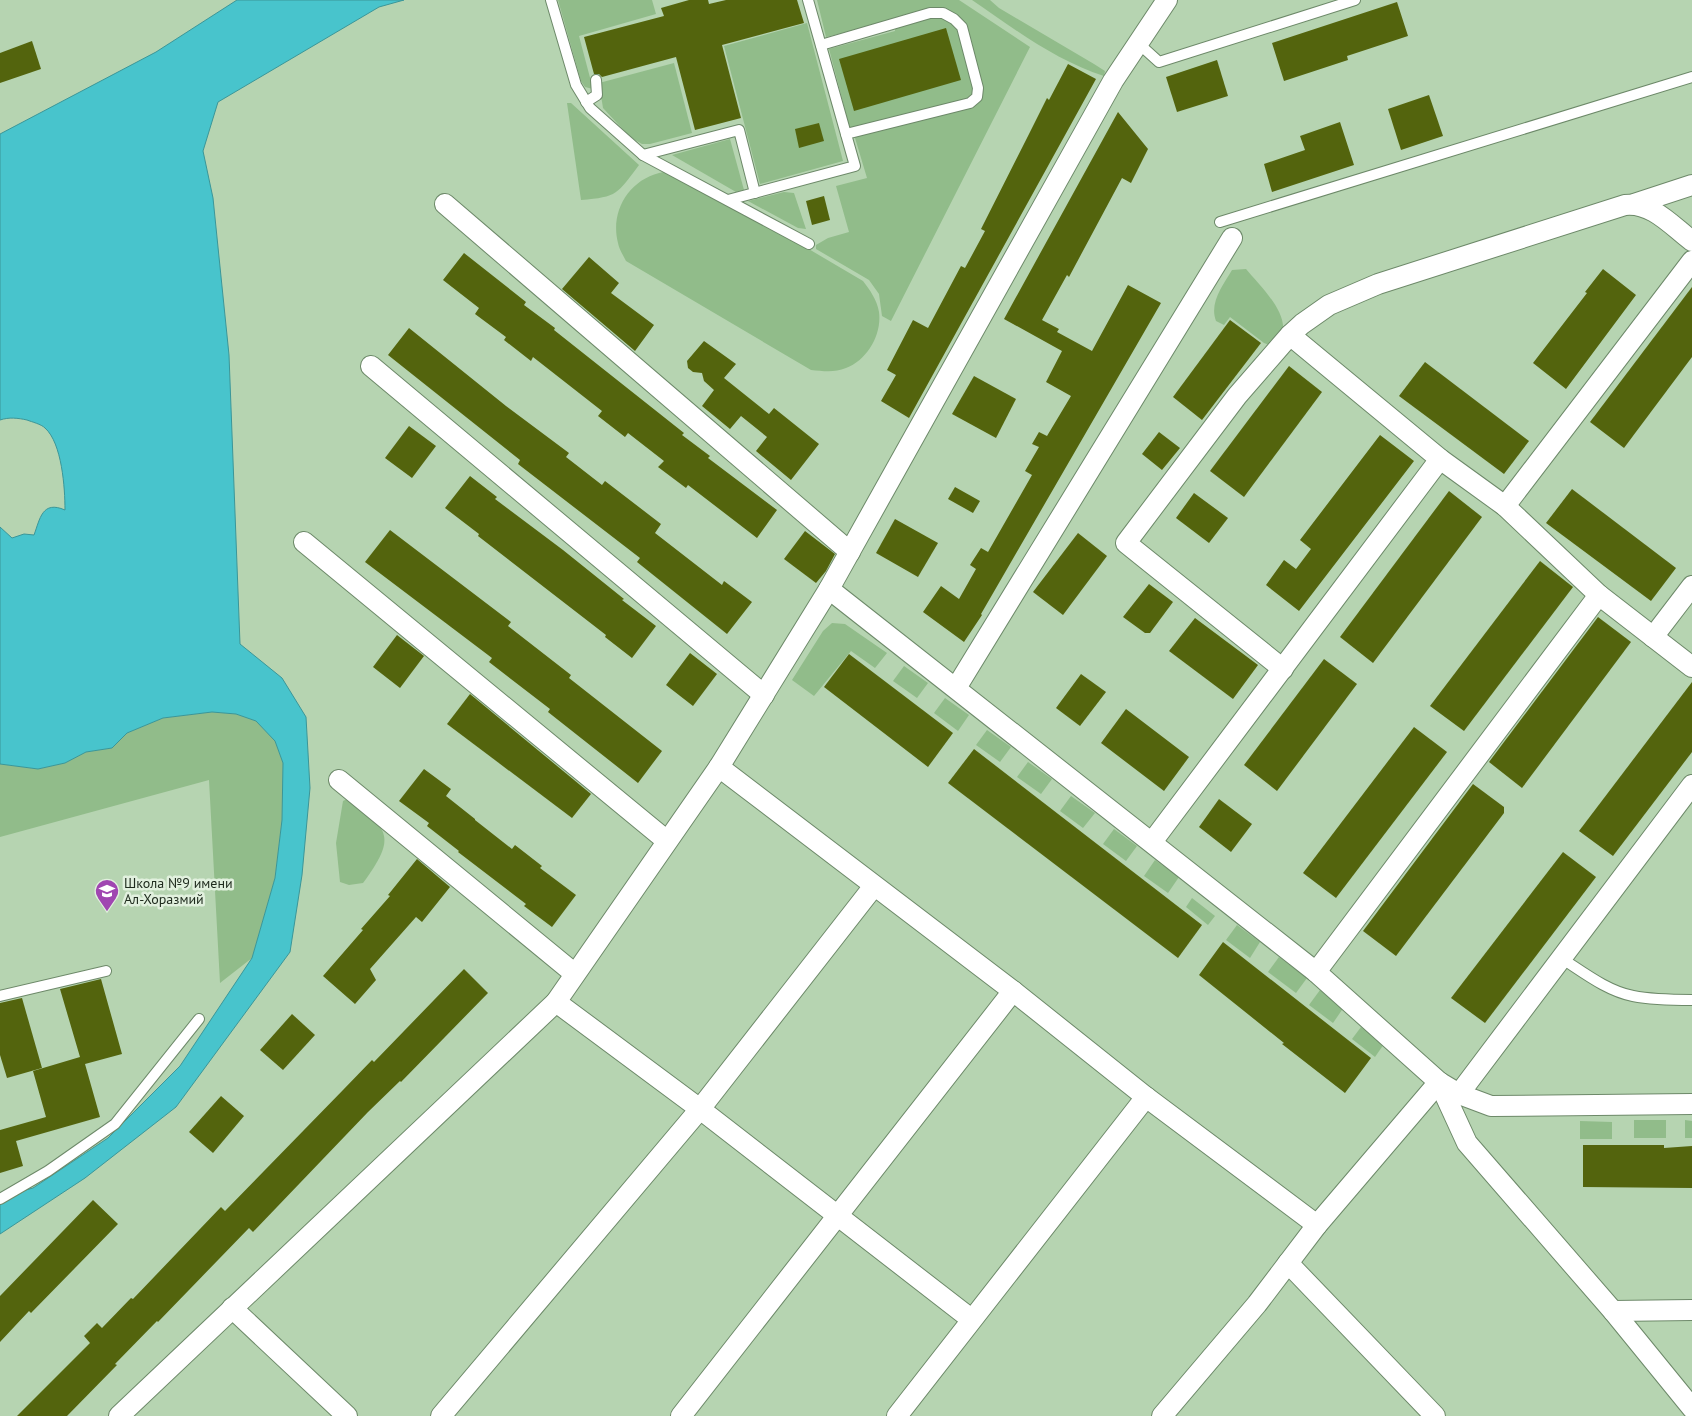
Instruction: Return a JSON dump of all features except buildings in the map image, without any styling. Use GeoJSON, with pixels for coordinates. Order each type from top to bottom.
{"type":"FeatureCollection","features":[{"type":"Feature","properties":{"kind":"street"},"geometry":{"type":"LineString","coordinates":[[119,1416],[556,1002],[719,767],[829,589],[1113,81],[1166,0]]}},
{"type":"Feature","properties":{"kind":"street"},"geometry":{"type":"LineString","coordinates":[[1283,669],[1126,543],[1237,396],[1290,335],[1302,324],[1329,306],[1378,284],[1692,185]]}},
{"type":"Feature","properties":{"kind":"street"},"geometry":{"type":"LineString","coordinates":[[445,204],[515,262],[850,552]]}},
{"type":"Feature","properties":{"kind":"street"},"geometry":{"type":"LineString","coordinates":[[1634,204],[1656,213],[1692,241]]}},
{"type":"Feature","properties":{"kind":"street"},"geometry":{"type":"LineString","coordinates":[[956,688],[1232,238]]}},
{"type":"Feature","properties":{"kind":"street"},"geometry":{"type":"LineString","coordinates":[[1505,506],[1692,261]]}},
{"type":"Feature","properties":{"kind":"street"},"geometry":{"type":"LineString","coordinates":[[1290,335],[1440,459],[1505,506],[1599,595],[1692,667]]}},
{"type":"Feature","properties":{"kind":"street"},"geometry":{"type":"LineString","coordinates":[[371,366],[764,695]]}},
{"type":"Feature","properties":{"kind":"street"},"geometry":{"type":"LineString","coordinates":[[1152,842],[1440,459]]}},
{"type":"Feature","properties":{"kind":"street"},"geometry":{"type":"LineString","coordinates":[[304,542],[667,841]]}},
{"type":"Feature","properties":{"kind":"street"},"geometry":{"type":"LineString","coordinates":[[1653,637],[1692,586]]}},
{"type":"Feature","properties":{"kind":"street"},"geometry":{"type":"LineString","coordinates":[[829,589],[1316,972],[1439,1082],[1459,1094],[1491,1106],[1692,1104]]}},
{"type":"Feature","properties":{"kind":"street"},"geometry":{"type":"LineString","coordinates":[[1316,972],[1599,595]]}},
{"type":"Feature","properties":{"kind":"street"},"geometry":{"type":"LineString","coordinates":[[719,767],[1013,991],[1146,1097],[1317,1225]]}},
{"type":"Feature","properties":{"kind":"street"},"geometry":{"type":"LineString","coordinates":[[339,780],[575,974]]}},
{"type":"Feature","properties":{"kind":"street"},"geometry":{"type":"LineString","coordinates":[[1459,1094],[1692,785]]}},
{"type":"Feature","properties":{"kind":"street"},"geometry":{"type":"LineString","coordinates":[[441,1416],[700,1109],[874,886]]}},
{"type":"Feature","properties":{"kind":"street"},"geometry":{"type":"LineString","coordinates":[[681,1416],[1013,991]]}},
{"type":"Feature","properties":{"kind":"street"},"geometry":{"type":"LineString","coordinates":[[556,1002],[839,1215],[971,1319]]}},
{"type":"Feature","properties":{"kind":"street"},"geometry":{"type":"LineString","coordinates":[[1162,1416],[1257,1304],[1317,1225],[1439,1082]]}},
{"type":"Feature","properties":{"kind":"street"},"geometry":{"type":"LineString","coordinates":[[1439,1082],[1468,1143],[1613,1311],[1692,1408]]}},
{"type":"Feature","properties":{"kind":"street"},"geometry":{"type":"LineString","coordinates":[[897,1416],[1146,1097]]}},
{"type":"Feature","properties":{"kind":"street"},"geometry":{"type":"LineString","coordinates":[[1288,1263],[1435,1416]]}},
{"type":"Feature","properties":{"kind":"street"},"geometry":{"type":"LineString","coordinates":[[232,1308],[347,1416]]}},
{"type":"Feature","properties":{"kind":"street"},"geometry":{"type":"LineString","coordinates":[[1613,1311],[1692,1310]]}},
{"type":"Feature","properties":{"kind":"lane"},"geometry":{"type":"LineString","coordinates":[[551,0],[576,84],[590,108],[643,155],[809,244]]}},
{"type":"Feature","properties":{"kind":"lane"},"geometry":{"type":"LineString","coordinates":[[728,200],[856,166],[808,0]]}},
{"type":"Feature","properties":{"kind":"lane"},"geometry":{"type":"LineString","coordinates":[[1138,42],[1160,62],[1355,0]]}},
{"type":"Feature","properties":{"kind":"lane"},"geometry":{"type":"LineString","coordinates":[[821,45],[930,13],[943,13],[954,19],[962,28],[978,88],[977,97],[970,103],[846,134]]}},
{"type":"Feature","properties":{"kind":"lane"},"geometry":{"type":"LineString","coordinates":[[1220,222],[1692,78]]}},
{"type":"Feature","properties":{"kind":"lane"},"geometry":{"type":"LineString","coordinates":[[586,102],[597,95],[596,80]]}},
{"type":"Feature","properties":{"kind":"lane"},"geometry":{"type":"LineString","coordinates":[[643,155],[739,130],[754,193]]}},
{"type":"Feature","properties":{"kind":"lane"},"geometry":{"type":"LineString","coordinates":[[1561,958],[1614,990],[1633,996],[1692,1000]]}},
{"type":"Feature","properties":{"kind":"lane"},"geometry":{"type":"LineString","coordinates":[[0,996],[106,971]]}},
{"type":"Feature","properties":{"kind":"lane"},"geometry":{"type":"LineString","coordinates":[[0,1199],[48,1171],[115,1124],[199,1019]]}},
{"type":"Feature","properties":{"kind":"green space"},"geometry":{"type":"Polygon","coordinates":[[[558,0],[652,0],[656,14],[579,36],[593,89],[585,87],[581,81],[558,0]]]}},
{"type":"Feature","properties":{"kind":"green space"},"geometry":{"type":"Polygon","coordinates":[[[817,0],[959,0],[1030,47],[891,321],[882,316],[879,294],[869,280],[816,249],[816,245],[828,238],[849,232],[836,186],[867,178],[855,138],[849,125],[829,49],[895,31],[895,20],[826,37],[817,0]]]}},
{"type":"Feature","properties":{"kind":"green space"},"geometry":{"type":"Polygon","coordinates":[[[972,0],[990,0],[999,8],[1105,71],[1104,76],[1086,70],[1052,53],[972,0]]]}},
{"type":"Feature","properties":{"kind":"green space"},"geometry":{"type":"Polygon","coordinates":[[[807,23],[843,161],[760,184],[724,46],[807,23]]]}},
{"type":"Feature","properties":{"kind":"green space"},"geometry":{"type":"Polygon","coordinates":[[[674,63],[692,133],[650,144],[642,144],[630,137],[603,108],[599,83],[674,63]]]}},
{"type":"Feature","properties":{"kind":"green space"},"geometry":{"type":"Polygon","coordinates":[[[567,103],[571,103],[639,165],[616,192],[603,197],[581,200],[567,103]]]}},
{"type":"Feature","properties":{"kind":"green space"},"geometry":{"type":"Polygon","coordinates":[[[730,139],[744,190],[736,192],[672,155],[730,139]]]}},
{"type":"Feature","properties":{"kind":"green space"},"geometry":{"type":"Polygon","coordinates":[[[661,172],[678,172],[863,281],[877,303],[879,312],[878,329],[872,346],[866,353],[854,364],[837,371],[811,370],[626,261],[619,248],[616,231],[619,209],[624,199],[630,190],[648,177],[661,172]]]}},
{"type":"Feature","properties":{"kind":"green space"},"geometry":{"type":"Polygon","coordinates":[[[784,192],[794,193],[806,229],[798,228],[748,201],[784,192]]]}},
{"type":"Feature","properties":{"kind":"green space"},"geometry":{"type":"Polygon","coordinates":[[[1246,269],[1273,301],[1282,320],[1281,338],[1272,346],[1264,343],[1230,317],[1224,325],[1216,321],[1214,308],[1218,294],[1232,270],[1246,269]]]}},
{"type":"Feature","properties":{"kind":"green space"},"geometry":{"type":"Polygon","coordinates":[[[832,623],[845,624],[887,653],[875,668],[851,651],[814,696],[792,680],[823,631],[832,623]]]}},
{"type":"Feature","properties":{"kind":"green space"},"geometry":{"type":"Polygon","coordinates":[[[904,666],[928,683],[917,698],[893,681],[904,666]]]}},
{"type":"Feature","properties":{"kind":"green space"},"geometry":{"type":"Polygon","coordinates":[[[945,698],[969,715],[958,731],[934,713],[945,698]]]}},
{"type":"Feature","properties":{"kind":"green space"},"geometry":{"type":"Polygon","coordinates":[[[212,712],[236,714],[256,721],[275,741],[283,763],[282,820],[275,878],[252,958],[220,983],[209,780],[0,837],[0,764],[38,769],[65,763],[86,752],[112,748],[127,733],[163,718],[212,712]]]}},
{"type":"Feature","properties":{"kind":"green space"},"geometry":{"type":"Polygon","coordinates":[[[987,730],[1011,747],[1000,762],[976,745],[987,730]]]}},
{"type":"Feature","properties":{"kind":"green space"},"geometry":{"type":"Polygon","coordinates":[[[1028,762],[1052,779],[1041,794],[1017,777],[1028,762]]]}},
{"type":"Feature","properties":{"kind":"green space"},"geometry":{"type":"Polygon","coordinates":[[[1071,796],[1095,813],[1083,828],[1060,811],[1071,796]]]}},
{"type":"Feature","properties":{"kind":"green space"},"geometry":{"type":"Polygon","coordinates":[[[347,799],[373,818],[384,835],[381,855],[374,868],[363,883],[349,885],[340,882],[336,843],[343,801],[347,799]]]}},
{"type":"Feature","properties":{"kind":"green space"},"geometry":{"type":"Polygon","coordinates":[[[1114,829],[1137,846],[1126,861],[1103,844],[1114,829]]]}},
{"type":"Feature","properties":{"kind":"green space"},"geometry":{"type":"Polygon","coordinates":[[[1155,860],[1179,877],[1168,893],[1144,876],[1155,860]]]}},
{"type":"Feature","properties":{"kind":"green space"},"geometry":{"type":"Polygon","coordinates":[[[1192,898],[1215,916],[1208,925],[1186,907],[1192,898]]]}},
{"type":"Feature","properties":{"kind":"green space"},"geometry":{"type":"Polygon","coordinates":[[[1237,925],[1260,942],[1250,958],[1226,940],[1237,925]]]}},
{"type":"Feature","properties":{"kind":"green space"},"geometry":{"type":"Polygon","coordinates":[[[1279,957],[1307,978],[1296,993],[1268,972],[1279,957]]]}},
{"type":"Feature","properties":{"kind":"green space"},"geometry":{"type":"Polygon","coordinates":[[[1320,990],[1344,1007],[1333,1023],[1309,1005],[1320,990]]]}},
{"type":"Feature","properties":{"kind":"green space"},"geometry":{"type":"Polygon","coordinates":[[[1361,1027],[1384,1044],[1375,1057],[1352,1039],[1361,1027]]]}},
{"type":"Feature","properties":{"kind":"green space"},"geometry":{"type":"Polygon","coordinates":[[[1634,1120],[1666,1120],[1666,1138],[1634,1138],[1634,1120]]]}},
{"type":"Feature","properties":{"kind":"green space"},"geometry":{"type":"Polygon","coordinates":[[[1685,1120],[1692,1121],[1692,1138],[1685,1138],[1685,1120]]]}},
{"type":"Feature","properties":{"kind":"green space"},"geometry":{"type":"Polygon","coordinates":[[[1580,1121],[1612,1122],[1612,1139],[1580,1139],[1580,1121]]]}},
{"type":"Feature","properties":{"kind":"water"},"geometry":{"type":"Polygon","coordinates":[[[237,0],[404,0],[379,7],[218,102],[203,151],[213,198],[229,355],[240,644],[282,678],[306,717],[310,788],[302,875],[290,952],[176,1107],[85,1178],[0,1234],[0,1197],[33,1188],[108,1138],[180,1066],[252,958],[275,878],[282,820],[283,763],[275,741],[256,721],[236,714],[212,712],[163,718],[127,733],[112,748],[86,752],[65,763],[38,769],[0,764],[0,527],[12,538],[24,534],[34,535],[40,517],[47,509],[51,507],[65,510],[59,455],[51,435],[39,424],[27,420],[7,418],[0,420],[0,134],[156,52],[237,0]]]}},
{"type":"Feature","properties":{"kind":"place","name":"Школа №9 имени Ал-Хоразмий"},"geometry":{"type":"Point","coordinates":[107,912]}}]}
